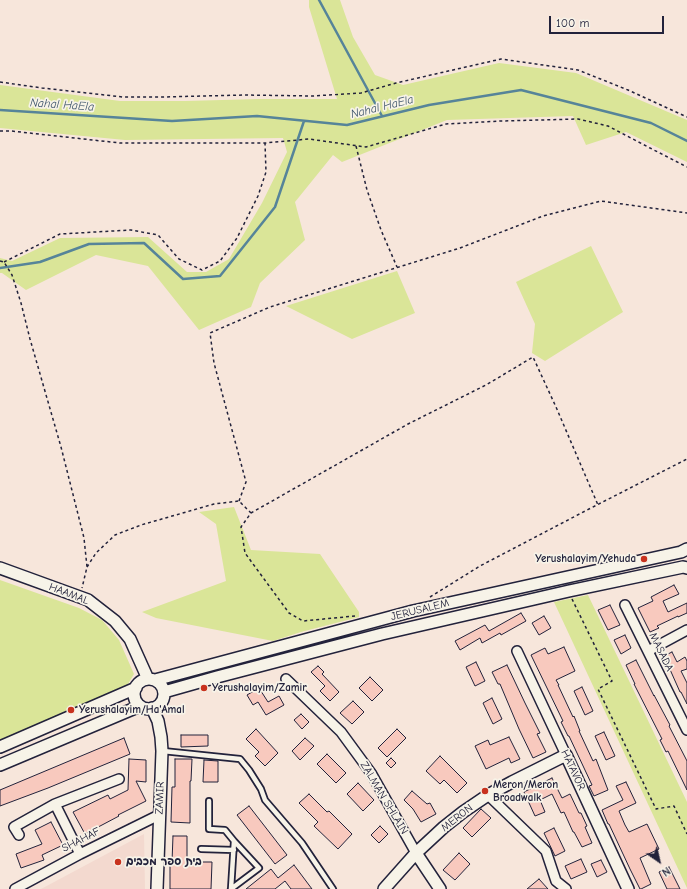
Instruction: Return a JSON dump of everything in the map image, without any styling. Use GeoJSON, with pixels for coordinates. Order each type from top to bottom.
{"type":"FeatureCollection","features":[{"type":"Feature","properties":{"kind":"street","name":"JERUSALEM"},"geometry":{"type":"LineString","coordinates":[[151,680],[413,611],[681,552],[687,549]]}},
{"type":"Feature","properties":{"kind":"street","name":"HAAMAL"},"geometry":{"type":"LineString","coordinates":[[0,568],[88,600],[115,621],[130,639],[151,680]]}},
{"type":"Feature","properties":{"kind":"street","name":"JERUSALEM"},"geometry":{"type":"LineString","coordinates":[[164,692],[382,634],[569,591],[687,568]]}},
{"type":"Feature","properties":{"kind":"street","name":"MASADA"},"geometry":{"type":"LineString","coordinates":[[625,605],[687,728]]}},
{"type":"Feature","properties":{"kind":"street"},"geometry":{"type":"LineString","coordinates":[[648,651],[687,630]]}},
{"type":"Feature","properties":{"kind":"street","name":"HATAVOR"},"geometry":{"type":"LineString","coordinates":[[517,651],[628,889]]}},
{"type":"Feature","properties":{"kind":"street","name":"ZALMAN SHLAIN"},"geometry":{"type":"LineString","coordinates":[[286,679],[341,732],[371,773],[416,854],[440,889]]}},
{"type":"Feature","properties":{"kind":"street"},"geometry":{"type":"LineString","coordinates":[[151,680],[159,683],[164,692],[164,696],[160,704],[152,708],[144,708],[137,702],[134,692],[143,681],[151,680]]}},
{"type":"Feature","properties":{"kind":"street"},"geometry":{"type":"LineString","coordinates":[[0,747],[136,688]]}},
{"type":"Feature","properties":{"kind":"street"},"geometry":{"type":"LineString","coordinates":[[0,765],[140,706]]}},
{"type":"Feature","properties":{"kind":"street","name":"ZAMIR"},"geometry":{"type":"LineString","coordinates":[[152,708],[158,721],[162,751],[157,889]]}},
{"type":"Feature","properties":{"kind":"street","name":"MERON"},"geometry":{"type":"LineString","coordinates":[[384,889],[416,854],[463,812],[488,795],[566,755]]}},
{"type":"Feature","properties":{"kind":"street"},"geometry":{"type":"LineString","coordinates":[[19,835],[14,827],[55,804],[119,779]]}},
{"type":"Feature","properties":{"kind":"street"},"geometry":{"type":"LineString","coordinates":[[488,795],[546,851],[556,881],[566,889]]}},
{"type":"Feature","properties":{"kind":"street"},"geometry":{"type":"LineString","coordinates":[[55,804],[80,854]]}},
{"type":"Feature","properties":{"kind":"street","name":"SHAHAF"},"geometry":{"type":"LineString","coordinates":[[15,889],[80,854],[159,815]]}},
{"type":"Feature","properties":{"kind":"lane"},"geometry":{"type":"LineString","coordinates":[[162,751],[240,759],[261,789],[265,800],[302,843],[333,889]]}},
{"type":"Feature","properties":{"kind":"lane"},"geometry":{"type":"LineString","coordinates":[[209,801],[209,829],[225,830],[259,868],[231,889]]}},
{"type":"Feature","properties":{"kind":"lane"},"geometry":{"type":"LineString","coordinates":[[231,889],[234,841]]}},
{"type":"Feature","properties":{"kind":"lane"},"geometry":{"type":"LineString","coordinates":[[202,849],[234,850]]}},
{"type":"Feature","properties":{"kind":"path"},"geometry":{"type":"LineString","coordinates":[[0,82],[123,97],[245,95],[314,96],[361,93],[396,83],[501,59],[578,70],[628,90],[687,117]]}},
{"type":"Feature","properties":{"kind":"path"},"geometry":{"type":"LineString","coordinates":[[0,131],[120,143],[265,143],[309,139],[366,147],[446,124],[578,119],[608,126],[687,167]]}},
{"type":"Feature","properties":{"kind":"path"},"geometry":{"type":"LineString","coordinates":[[0,261],[4,262],[60,234],[131,230],[158,235],[179,259],[202,270],[220,261],[237,238],[258,196],[266,172],[265,143]]}},
{"type":"Feature","properties":{"kind":"path"},"geometry":{"type":"LineString","coordinates":[[356,146],[367,190],[381,230],[397,267]]}},
{"type":"Feature","properties":{"kind":"path"},"geometry":{"type":"LineString","coordinates":[[240,501],[246,482],[214,363],[210,333],[270,306],[460,248],[543,216],[601,201],[687,213]]}},
{"type":"Feature","properties":{"kind":"path"},"geometry":{"type":"LineString","coordinates":[[4,262],[12,275],[21,303],[61,447],[84,538],[87,567]]}},
{"type":"Feature","properties":{"kind":"path"},"geometry":{"type":"LineString","coordinates":[[358,616],[303,621],[289,614],[245,553],[241,527],[251,513],[408,424],[486,385],[533,357],[598,504]]}},
{"type":"Feature","properties":{"kind":"path"},"geometry":{"type":"LineString","coordinates":[[429,598],[480,566],[687,459]]}},
{"type":"Feature","properties":{"kind":"path"},"geometry":{"type":"LineString","coordinates":[[79,597],[87,567],[96,553],[115,535],[142,525],[214,504],[240,501]]}},
{"type":"Feature","properties":{"kind":"path"},"geometry":{"type":"LineString","coordinates":[[240,501],[251,513]]}},
{"type":"Feature","properties":{"kind":"path"},"geometry":{"type":"LineString","coordinates":[[569,591],[612,681],[598,689],[656,809],[674,806],[687,834]]}},
{"type":"Feature","properties":{"kind":"shaded area","name":"בית ספר מכבים"},"geometry":{"type":"Polygon","coordinates":[[[144,834],[145,889],[41,889],[144,834]]]}},
{"type":"Feature","properties":{"kind":"green space"},"geometry":{"type":"Polygon","coordinates":[[[309,0],[340,0],[353,37],[375,75],[403,85],[499,63],[576,73],[687,120],[687,162],[626,132],[586,145],[573,116],[447,120],[342,162],[333,155],[295,202],[305,240],[260,283],[251,307],[199,330],[148,266],[96,255],[26,290],[0,273],[0,258],[12,261],[60,238],[148,237],[187,272],[206,272],[229,259],[262,203],[287,152],[283,138],[125,140],[0,128],[0,85],[120,101],[337,99],[309,7],[309,0]]]}},
{"type":"Feature","properties":{"kind":"green space"},"geometry":{"type":"Polygon","coordinates":[[[591,246],[623,312],[545,361],[532,353],[535,324],[516,282],[591,246]]]}},
{"type":"Feature","properties":{"kind":"green space"},"geometry":{"type":"Polygon","coordinates":[[[397,271],[415,313],[352,339],[286,306],[397,271]]]}},
{"type":"Feature","properties":{"kind":"green space"},"geometry":{"type":"Polygon","coordinates":[[[234,507],[251,550],[320,554],[359,612],[359,617],[273,641],[156,618],[142,612],[226,581],[216,524],[199,512],[234,507]]]}},
{"type":"Feature","properties":{"kind":"green space"},"geometry":{"type":"Polygon","coordinates":[[[0,580],[79,608],[102,620],[119,640],[134,674],[125,689],[0,740],[0,580]]]}},
{"type":"Feature","properties":{"kind":"green space"},"geometry":{"type":"Polygon","coordinates":[[[588,595],[687,802],[687,888],[554,602],[588,595]]]}},
{"type":"Feature","properties":{"kind":"building"},"geometry":{"type":"Polygon","coordinates":[[[674,585],[679,594],[663,601],[668,612],[687,603],[687,613],[657,626],[659,628],[650,632],[638,608],[653,601],[651,597],[674,585]]]}},
{"type":"Feature","properties":{"kind":"building"},"geometry":{"type":"Polygon","coordinates":[[[610,605],[620,625],[608,630],[598,610],[610,605]]]}},
{"type":"Feature","properties":{"kind":"building"},"geometry":{"type":"Polygon","coordinates":[[[521,613],[526,621],[501,635],[500,633],[482,643],[480,638],[460,650],[455,641],[485,625],[489,631],[521,613]]]}},
{"type":"Feature","properties":{"kind":"building"},"geometry":{"type":"Polygon","coordinates":[[[544,616],[551,628],[539,635],[532,623],[544,616]]]}},
{"type":"Feature","properties":{"kind":"building"},"geometry":{"type":"Polygon","coordinates":[[[625,635],[631,648],[621,654],[614,640],[625,635]]]}},
{"type":"Feature","properties":{"kind":"building"},"geometry":{"type":"Polygon","coordinates":[[[564,647],[575,671],[556,680],[573,717],[574,716],[579,731],[593,761],[596,759],[608,790],[594,796],[589,786],[592,785],[561,722],[563,721],[531,655],[545,648],[548,654],[564,647]]]}},
{"type":"Feature","properties":{"kind":"building"},"geometry":{"type":"Polygon","coordinates":[[[672,652],[677,662],[685,657],[687,661],[687,669],[681,671],[687,683],[687,704],[664,656],[672,652]]]}},
{"type":"Feature","properties":{"kind":"building"},"geometry":{"type":"Polygon","coordinates":[[[636,660],[687,761],[687,790],[668,751],[666,752],[660,740],[662,739],[626,665],[636,660]]]}},
{"type":"Feature","properties":{"kind":"building"},"geometry":{"type":"Polygon","coordinates":[[[476,662],[485,681],[475,686],[466,667],[476,662]]]}},
{"type":"Feature","properties":{"kind":"building"},"geometry":{"type":"Polygon","coordinates":[[[507,665],[540,733],[537,734],[546,752],[533,758],[500,684],[498,684],[492,672],[507,665]]]}},
{"type":"Feature","properties":{"kind":"building"},"geometry":{"type":"Polygon","coordinates":[[[318,666],[324,672],[322,674],[339,692],[330,701],[320,691],[325,686],[311,672],[318,666]]]}},
{"type":"Feature","properties":{"kind":"building"},"geometry":{"type":"Polygon","coordinates":[[[370,677],[383,690],[372,701],[359,688],[370,677]]]}},
{"type":"Feature","properties":{"kind":"building"},"geometry":{"type":"Polygon","coordinates":[[[582,687],[593,711],[585,715],[574,691],[582,687]]]}},
{"type":"Feature","properties":{"kind":"building"},"geometry":{"type":"Polygon","coordinates":[[[259,688],[268,702],[279,696],[284,705],[266,715],[258,702],[253,705],[247,695],[259,688]]]}},
{"type":"Feature","properties":{"kind":"building"},"geometry":{"type":"Polygon","coordinates":[[[492,698],[502,719],[493,724],[483,703],[492,698]]]}},
{"type":"Feature","properties":{"kind":"building"},"geometry":{"type":"Polygon","coordinates":[[[353,701],[364,712],[352,724],[340,713],[353,701]]]}},
{"type":"Feature","properties":{"kind":"building"},"geometry":{"type":"Polygon","coordinates":[[[301,714],[309,722],[302,729],[294,720],[301,714]]]}},
{"type":"Feature","properties":{"kind":"building"},"geometry":{"type":"Polygon","coordinates":[[[256,729],[278,753],[265,766],[255,756],[259,752],[246,739],[256,729]]]}},
{"type":"Feature","properties":{"kind":"building"},"geometry":{"type":"Polygon","coordinates":[[[397,729],[406,738],[387,757],[378,748],[397,729]]]}},
{"type":"Feature","properties":{"kind":"building"},"geometry":{"type":"Polygon","coordinates":[[[604,732],[615,756],[606,760],[595,736],[604,732]]]}},
{"type":"Feature","properties":{"kind":"building"},"geometry":{"type":"Polygon","coordinates":[[[181,735],[208,735],[208,746],[181,747],[181,735]]]}},
{"type":"Feature","properties":{"kind":"building"},"geometry":{"type":"Polygon","coordinates":[[[509,737],[520,759],[511,763],[509,758],[486,769],[475,746],[488,740],[490,745],[509,737]]]}},
{"type":"Feature","properties":{"kind":"building"},"geometry":{"type":"Polygon","coordinates":[[[124,738],[130,754],[0,806],[0,790],[124,738]]]}},
{"type":"Feature","properties":{"kind":"building"},"geometry":{"type":"Polygon","coordinates":[[[305,738],[314,746],[300,760],[292,751],[305,738]]]}},
{"type":"Feature","properties":{"kind":"building"},"geometry":{"type":"Polygon","coordinates":[[[327,754],[346,773],[336,783],[317,764],[327,754]]]}},
{"type":"Feature","properties":{"kind":"building"},"geometry":{"type":"Polygon","coordinates":[[[440,756],[467,783],[457,793],[444,780],[440,784],[426,771],[440,756]]]}},
{"type":"Feature","properties":{"kind":"building"},"geometry":{"type":"Polygon","coordinates":[[[391,758],[396,763],[391,768],[386,763],[391,758]]]}},
{"type":"Feature","properties":{"kind":"building"},"geometry":{"type":"Polygon","coordinates":[[[129,759],[146,760],[146,782],[136,781],[146,801],[85,834],[73,812],[108,795],[110,799],[128,790],[129,759]]]}},
{"type":"Feature","properties":{"kind":"building"},"geometry":{"type":"Polygon","coordinates":[[[175,759],[192,759],[190,781],[190,823],[171,822],[172,787],[175,787],[175,759]]]}},
{"type":"Feature","properties":{"kind":"building"},"geometry":{"type":"Polygon","coordinates":[[[204,760],[218,761],[218,782],[203,782],[204,760]]]}},
{"type":"Feature","properties":{"kind":"building"},"geometry":{"type":"Polygon","coordinates":[[[552,778],[562,798],[570,794],[587,826],[585,827],[592,843],[582,847],[564,812],[561,813],[552,794],[540,800],[545,812],[535,816],[524,792],[552,778]]]}},
{"type":"Feature","properties":{"kind":"building"},"geometry":{"type":"Polygon","coordinates":[[[626,782],[636,803],[619,811],[625,825],[629,832],[647,824],[659,849],[640,858],[651,884],[641,889],[602,810],[623,800],[616,786],[626,782]]]}},
{"type":"Feature","properties":{"kind":"building"},"geometry":{"type":"Polygon","coordinates":[[[358,783],[374,800],[363,811],[347,794],[358,783]]]}},
{"type":"Feature","properties":{"kind":"building"},"geometry":{"type":"Polygon","coordinates":[[[412,791],[427,804],[430,803],[436,814],[421,822],[413,809],[404,800],[412,791]]]}},
{"type":"Feature","properties":{"kind":"building"},"geometry":{"type":"Polygon","coordinates":[[[309,794],[352,834],[338,849],[314,826],[318,822],[299,803],[309,794]]]}},
{"type":"Feature","properties":{"kind":"building"},"geometry":{"type":"Polygon","coordinates":[[[249,806],[287,855],[275,864],[237,815],[249,806]]]}},
{"type":"Feature","properties":{"kind":"building"},"geometry":{"type":"Polygon","coordinates":[[[481,809],[491,818],[472,837],[463,828],[481,809]]]}},
{"type":"Feature","properties":{"kind":"building"},"geometry":{"type":"Polygon","coordinates":[[[51,822],[63,845],[42,855],[44,860],[21,868],[16,854],[42,844],[35,830],[51,822]]]}},
{"type":"Feature","properties":{"kind":"building"},"geometry":{"type":"Polygon","coordinates":[[[380,826],[388,834],[379,843],[371,835],[380,826]]]}},
{"type":"Feature","properties":{"kind":"building"},"geometry":{"type":"Polygon","coordinates":[[[554,828],[565,851],[555,856],[544,833],[554,828]]]}},
{"type":"Feature","properties":{"kind":"building"},"geometry":{"type":"Polygon","coordinates":[[[173,836],[187,836],[187,862],[212,862],[211,889],[170,889],[170,862],[172,862],[173,836]]]}},
{"type":"Feature","properties":{"kind":"building"},"geometry":{"type":"Polygon","coordinates":[[[459,853],[470,864],[455,880],[443,870],[459,853]]]}},
{"type":"Feature","properties":{"kind":"building"},"geometry":{"type":"Polygon","coordinates":[[[581,859],[587,872],[571,879],[565,866],[581,859]]]}},
{"type":"Feature","properties":{"kind":"building"},"geometry":{"type":"Polygon","coordinates":[[[601,860],[607,872],[597,877],[591,864],[601,860]]]}},
{"type":"Feature","properties":{"kind":"building"},"geometry":{"type":"Polygon","coordinates":[[[294,865],[312,889],[291,889],[285,881],[275,889],[246,889],[271,869],[278,878],[294,865]]]}},
{"type":"Feature","properties":{"kind":"building"},"geometry":{"type":"Polygon","coordinates":[[[669,867],[680,889],[667,889],[659,872],[669,867]]]}},
{"type":"Feature","properties":{"kind":"building"},"geometry":{"type":"Polygon","coordinates":[[[539,879],[548,889],[527,889],[539,879]]]}},
{"type":"Feature","properties":{"kind":"waterway"},"geometry":{"type":"LineString","coordinates":[[319,0],[382,116]]}},
{"type":"Feature","properties":{"kind":"waterway","name":"Nahal HaEla"},"geometry":{"type":"LineString","coordinates":[[0,110],[172,121],[257,116],[347,125],[429,105],[521,90],[651,123],[687,141]]}},
{"type":"Feature","properties":{"kind":"waterway"},"geometry":{"type":"LineString","coordinates":[[0,268],[40,262],[89,244],[144,243],[183,279],[220,276],[275,207],[304,121]]}},
{"type":"Feature","properties":{"kind":"place","name":"Yerushalayim/Yehuda"},"geometry":{"type":"Point","coordinates":[644,559]}},
{"type":"Feature","properties":{"kind":"place","name":"Yerushalayim/Zamir"},"geometry":{"type":"Point","coordinates":[204,688]}},
{"type":"Feature","properties":{"kind":"place","name":"Yerushalayim/Ha'Amal"},"geometry":{"type":"Point","coordinates":[71,710]}},
{"type":"Feature","properties":{"kind":"place","name":"Meron/Meron Broadwalk"},"geometry":{"type":"Point","coordinates":[485,791]}},
{"type":"Feature","properties":{"kind":"place","name":"בית ספר מכבים"},"geometry":{"type":"Point","coordinates":[118,862]}}]}
